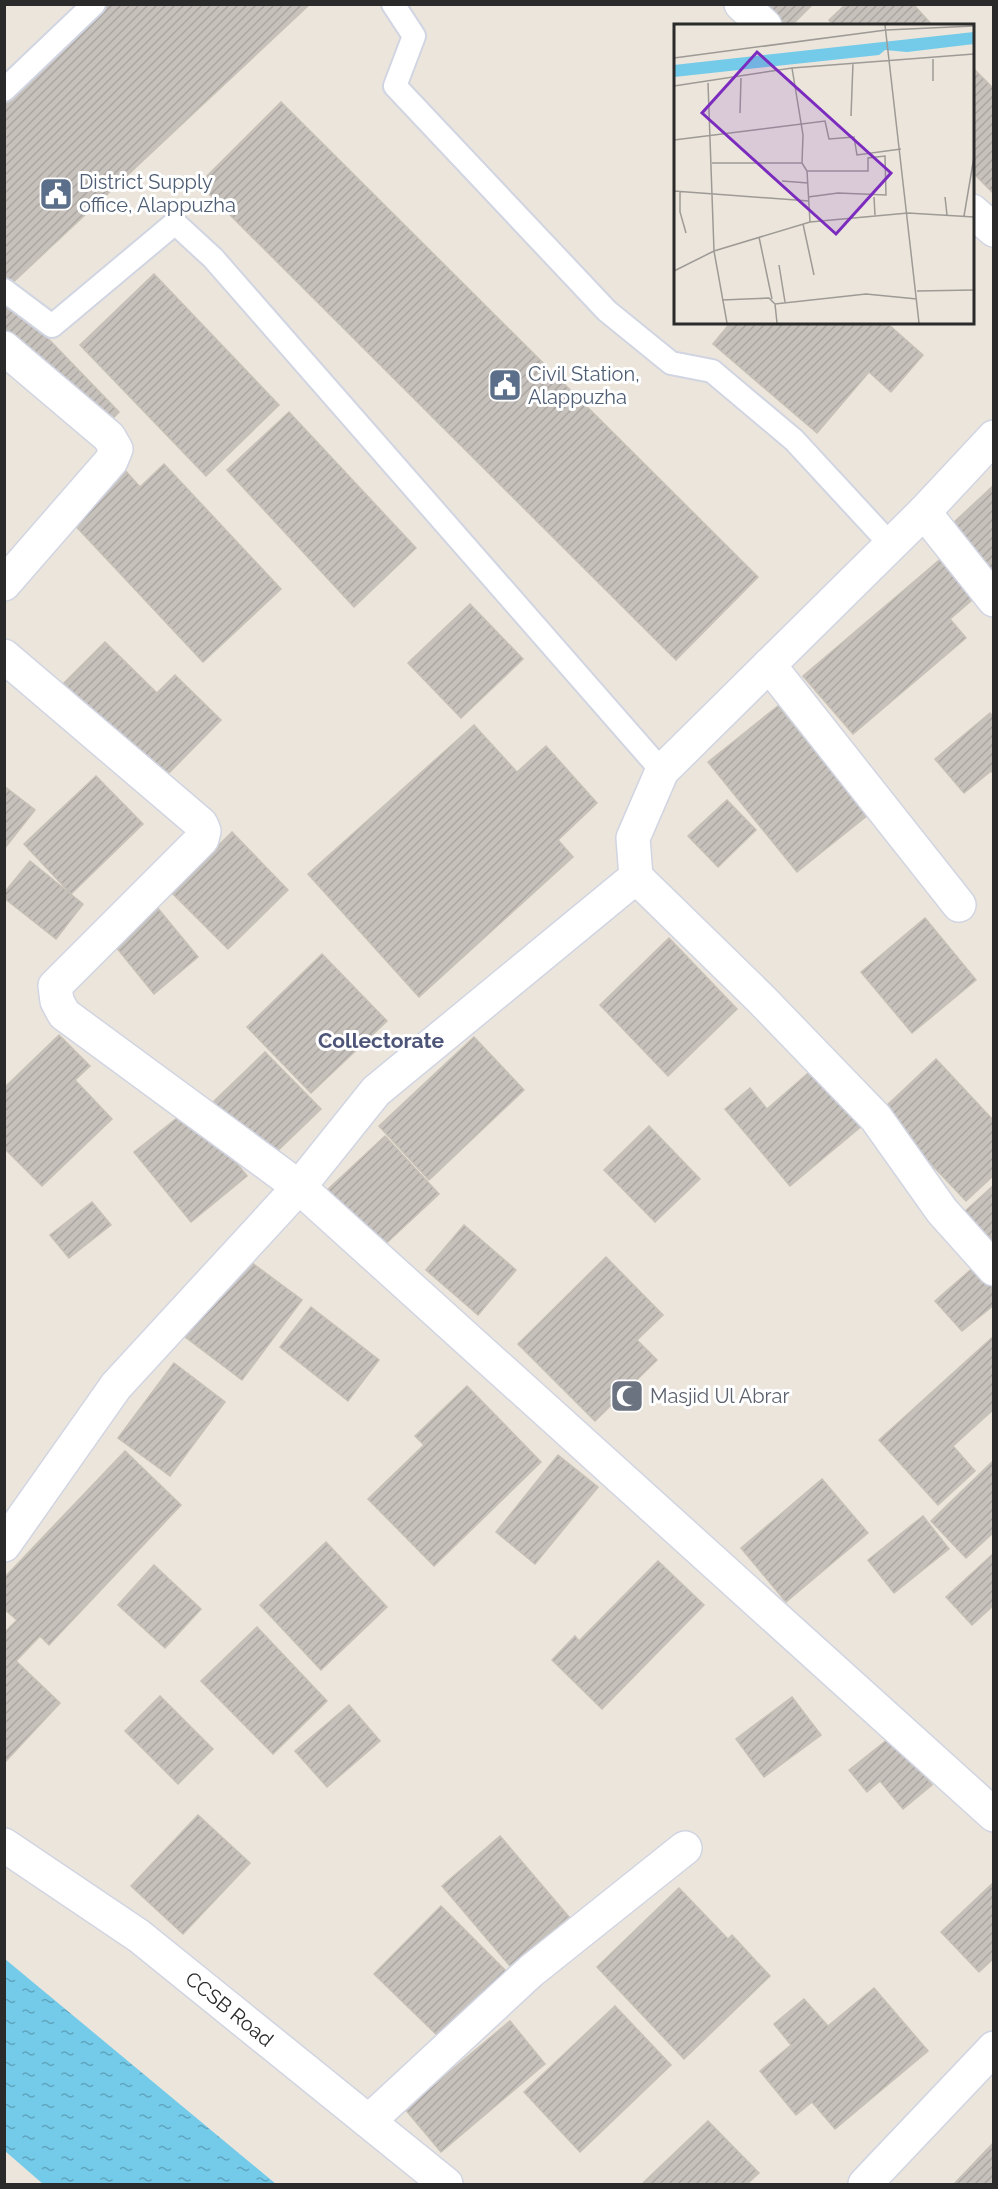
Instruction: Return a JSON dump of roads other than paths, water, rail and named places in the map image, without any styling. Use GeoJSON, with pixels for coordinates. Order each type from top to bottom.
{"type":"FeatureCollection","features":[{"type":"Feature","properties":{"kind":"street"},"geometry":{"type":"LineString","coordinates":[[741,4],[763,24]]}},
{"type":"Feature","properties":{"kind":"street"},"geometry":{"type":"LineString","coordinates":[[974,213],[993,230]]}},
{"type":"Feature","properties":{"kind":"street"},"geometry":{"type":"LineString","coordinates":[[4,348],[109,437],[117,449],[111,461],[4,584]]}},
{"type":"Feature","properties":{"kind":"street"},"geometry":{"type":"LineString","coordinates":[[993,438],[924,512],[662,771],[633,837],[636,877],[761,999],[876,1118],[942,1211],[993,1269]]}},
{"type":"Feature","properties":{"kind":"street"},"geometry":{"type":"LineString","coordinates":[[924,512],[993,600]]}},
{"type":"Feature","properties":{"kind":"street"},"geometry":{"type":"LineString","coordinates":[[4,656],[201,824],[204,831],[202,839],[55,986],[64,1014],[299,1187],[993,1815]]}},
{"type":"Feature","properties":{"kind":"street"},"geometry":{"type":"LineString","coordinates":[[769,665],[959,905]]}},
{"type":"Feature","properties":{"kind":"street"},"geometry":{"type":"LineString","coordinates":[[4,1545],[116,1386],[299,1187],[376,1091],[636,877]]}},
{"type":"Feature","properties":{"kind":"street","name":"CCSB Road"},"geometry":{"type":"LineString","coordinates":[[4,1845],[139,1936],[370,2120],[446,2184]]}},
{"type":"Feature","properties":{"kind":"street"},"geometry":{"type":"LineString","coordinates":[[370,2120],[531,1971],[685,1848]]}},
{"type":"Feature","properties":{"kind":"street"},"geometry":{"type":"LineString","coordinates":[[865,2184],[993,2048]]}},
{"type":"Feature","properties":{"kind":"lane"},"geometry":{"type":"LineString","coordinates":[[4,90],[94,4]]}},
{"type":"Feature","properties":{"kind":"lane"},"geometry":{"type":"LineString","coordinates":[[393,4],[414,36],[395,86],[607,311],[672,363],[712,371],[794,440],[891,545]]}},
{"type":"Feature","properties":{"kind":"lane"},"geometry":{"type":"LineString","coordinates":[[4,290],[52,326],[175,223],[213,258],[662,771]]}},
{"type":"Feature","properties":{"kind":"water"},"geometry":{"type":"Polygon","coordinates":[[[5,1959],[276,2184],[43,2184],[5,2151],[5,1959]]]}},
{"type":"Feature","properties":{"kind":"place","name":"District Supply office, Alappuzha"},"geometry":{"type":"Point","coordinates":[56,194]}},
{"type":"Feature","properties":{"kind":"place","name":"Civil Station, Alappuzha"},"geometry":{"type":"Point","coordinates":[505,385]}},
{"type":"Feature","properties":{"kind":"place","name":"Masjid Ul Abrar"},"geometry":{"type":"Point","coordinates":[627,1396]}},
{"type":"Feature","properties":{"kind":"district","name":"Collectorate"},"geometry":{"type":"Point","coordinates":[381,1040]}}]}
